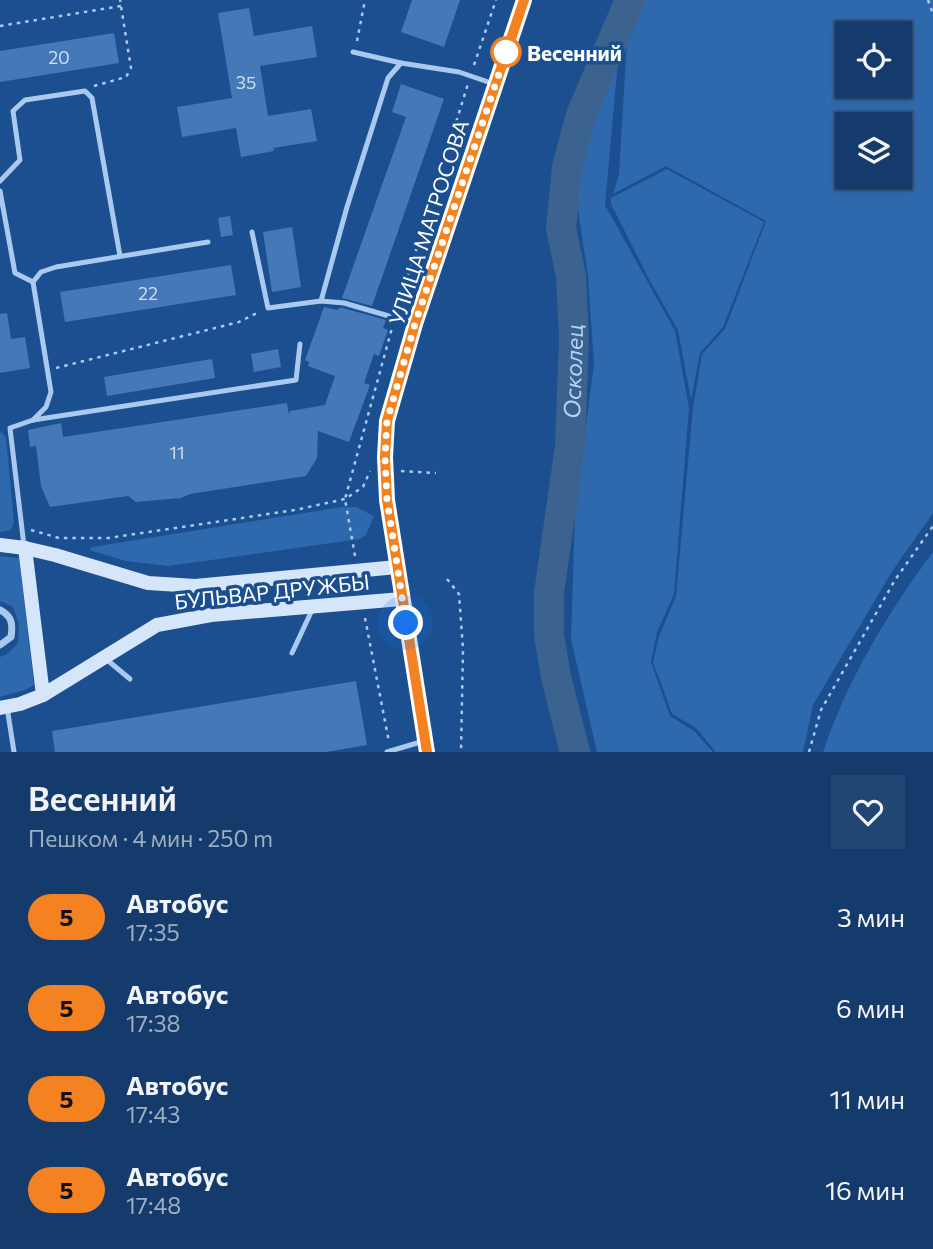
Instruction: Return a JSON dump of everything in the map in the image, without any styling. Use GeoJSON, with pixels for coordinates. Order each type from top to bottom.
{"type":"FeatureCollection","features":[{"type":"Feature","properties":{"kind":"main road","name":"УЛИЦА МАТРОСОВА"},"geometry":{"type":"LineString","coordinates":[[426,747],[387,500],[387,421],[415,324],[524,0]]}},
{"type":"Feature","properties":{"kind":"main road","name":"БУЛЬВАР ДРУЖБЫ"},"geometry":{"type":"LineString","coordinates":[[0,545],[25,548],[148,583],[195,586],[397,567]]}},
{"type":"Feature","properties":{"kind":"main road"},"geometry":{"type":"LineString","coordinates":[[25,548],[43,695]]}},
{"type":"Feature","properties":{"kind":"main road","name":"БУЛЬВАР ДРУЖБЫ"},"geometry":{"type":"LineString","coordinates":[[4,708],[43,695],[157,625],[211,615],[402,599]]}},
{"type":"Feature","properties":{"kind":"street"},"geometry":{"type":"LineString","coordinates":[[0,610],[8,614],[13,625],[11,637],[0,645]]}},
{"type":"Feature","properties":{"kind":"lane"},"geometry":{"type":"LineString","coordinates":[[356,52],[401,63],[459,72],[496,84]]}},
{"type":"Feature","properties":{"kind":"lane"},"geometry":{"type":"LineString","coordinates":[[321,301],[388,78],[401,63]]}},
{"type":"Feature","properties":{"kind":"lane"},"geometry":{"type":"LineString","coordinates":[[0,181],[20,160],[13,111],[25,100],[85,91],[92,99],[120,256]]}},
{"type":"Feature","properties":{"kind":"lane"},"geometry":{"type":"LineString","coordinates":[[0,191],[15,273],[33,282]]}},
{"type":"Feature","properties":{"kind":"lane"},"geometry":{"type":"LineString","coordinates":[[252,232],[268,308],[321,301],[344,303],[415,324]]}},
{"type":"Feature","properties":{"kind":"lane"},"geometry":{"type":"LineString","coordinates":[[33,420],[46,407],[51,392],[33,282],[41,272],[56,267],[208,242]]}},
{"type":"Feature","properties":{"kind":"lane"},"geometry":{"type":"LineString","coordinates":[[25,548],[10,428],[33,420],[296,380],[300,344]]}},
{"type":"Feature","properties":{"kind":"lane"},"geometry":{"type":"LineString","coordinates":[[292,653],[313,608]]}},
{"type":"Feature","properties":{"kind":"lane"},"geometry":{"type":"LineString","coordinates":[[105,658],[130,679]]}},
{"type":"Feature","properties":{"kind":"lane"},"geometry":{"type":"LineString","coordinates":[[4,708],[14,752]]}},
{"type":"Feature","properties":{"kind":"lane"},"geometry":{"type":"LineString","coordinates":[[389,751],[426,747]]}},
{"type":"Feature","properties":{"kind":"path"},"geometry":{"type":"LineString","coordinates":[[85,91],[101,82],[126,77],[131,68],[120,0]]}},
{"type":"Feature","properties":{"kind":"path"},"geometry":{"type":"LineString","coordinates":[[356,52],[365,0]]}},
{"type":"Feature","properties":{"kind":"path"},"geometry":{"type":"LineString","coordinates":[[357,571],[345,499],[395,317],[496,0]]}},
{"type":"Feature","properties":{"kind":"path"},"geometry":{"type":"LineString","coordinates":[[928,0],[933,15]]}},
{"type":"Feature","properties":{"kind":"path"},"geometry":{"type":"LineString","coordinates":[[0,26],[121,6]]}},
{"type":"Feature","properties":{"kind":"path"},"geometry":{"type":"LineString","coordinates":[[47,370],[239,322],[268,308]]}},
{"type":"Feature","properties":{"kind":"path"},"geometry":{"type":"LineString","coordinates":[[22,527],[59,538],[109,538],[295,510],[345,499]]}},
{"type":"Feature","properties":{"kind":"path"},"geometry":{"type":"LineString","coordinates":[[809,752],[821,710],[895,580],[933,526]]}},
{"type":"Feature","properties":{"kind":"path"},"geometry":{"type":"LineString","coordinates":[[447,579],[459,594],[463,649],[461,752]]}},
{"type":"Feature","properties":{"kind":"path"},"geometry":{"type":"LineString","coordinates":[[362,603],[389,751]]}},
{"type":"Feature","properties":{"kind":"shaded area"},"geometry":{"type":"Polygon","coordinates":[[[644,0],[933,0],[933,513],[891,573],[813,705],[803,752],[716,752],[696,728],[672,714],[653,662],[659,636],[676,596],[693,407],[702,354],[725,329],[766,221],[666,166],[613,194],[619,174],[627,40],[644,0]]]}},
{"type":"Feature","properties":{"kind":"shaded area"},"geometry":{"type":"Polygon","coordinates":[[[619,50],[605,205],[675,331],[689,408],[674,594],[657,632],[651,662],[670,716],[694,731],[713,752],[597,752],[571,639],[575,512],[594,364],[588,276],[575,190],[594,120],[619,50]]]}},
{"type":"Feature","properties":{"kind":"shaded area"},"geometry":{"type":"Polygon","coordinates":[[[667,169],[764,222],[723,327],[700,353],[691,400],[678,330],[611,204],[611,198],[667,169]]]}},
{"type":"Feature","properties":{"kind":"shaded area"},"geometry":{"type":"Polygon","coordinates":[[[0,433],[6,438],[14,522],[11,530],[0,532],[0,433]]]}},
{"type":"Feature","properties":{"kind":"shaded area"},"geometry":{"type":"Polygon","coordinates":[[[356,507],[374,516],[366,535],[360,539],[168,566],[126,561],[89,550],[92,547],[356,507]]]}},
{"type":"Feature","properties":{"kind":"shaded area"},"geometry":{"type":"Polygon","coordinates":[[[933,552],[933,752],[823,752],[856,673],[900,598],[933,552]]]}},
{"type":"Feature","properties":{"kind":"shaded area"},"geometry":{"type":"Polygon","coordinates":[[[0,556],[19,558],[34,685],[0,697],[0,657],[18,643],[19,624],[13,607],[0,601],[0,556]]]}},
{"type":"Feature","properties":{"kind":"building"},"geometry":{"type":"Polygon","coordinates":[[[412,0],[460,0],[444,47],[401,32],[412,0]]]}},
{"type":"Feature","properties":{"kind":"building"},"geometry":{"type":"Polygon","coordinates":[[[249,8],[254,36],[312,26],[317,57],[260,66],[268,116],[311,109],[317,141],[273,148],[274,151],[241,157],[236,128],[182,137],[177,107],[232,98],[218,13],[249,8]]]}},
{"type":"Feature","properties":{"kind":"building"},"geometry":{"type":"Polygon","coordinates":[[[114,33],[119,63],[0,82],[0,51],[114,33]]]}},
{"type":"Feature","properties":{"kind":"building"},"geometry":{"type":"Polygon","coordinates":[[[401,84],[444,99],[372,306],[342,298],[406,117],[392,112],[401,84]]]}},
{"type":"Feature","properties":{"kind":"building"},"geometry":{"type":"Polygon","coordinates":[[[230,216],[233,235],[221,237],[218,218],[230,216]]]}},
{"type":"Feature","properties":{"kind":"building"},"geometry":{"type":"Polygon","coordinates":[[[292,227],[301,287],[272,292],[263,232],[292,227]]]}},
{"type":"Feature","properties":{"kind":"building"},"geometry":{"type":"Polygon","coordinates":[[[231,265],[236,295],[65,322],[60,292],[231,265]]]}},
{"type":"Feature","properties":{"kind":"building"},"geometry":{"type":"Polygon","coordinates":[[[324,307],[338,310],[343,308],[386,320],[383,328],[388,330],[379,356],[374,354],[364,383],[370,385],[349,442],[318,431],[317,458],[306,476],[190,494],[181,498],[136,502],[128,496],[50,507],[41,486],[36,446],[30,447],[28,430],[61,423],[63,437],[287,403],[289,415],[290,411],[325,405],[335,376],[308,366],[309,362],[305,360],[324,307]]]}},
{"type":"Feature","properties":{"kind":"building"},"geometry":{"type":"Polygon","coordinates":[[[7,313],[11,339],[25,337],[30,368],[0,373],[0,314],[7,313]]]}},
{"type":"Feature","properties":{"kind":"building"},"geometry":{"type":"Polygon","coordinates":[[[278,349],[281,367],[254,372],[251,354],[278,349]]]}},
{"type":"Feature","properties":{"kind":"building"},"geometry":{"type":"Polygon","coordinates":[[[212,359],[215,378],[107,396],[104,377],[212,359]]]}},
{"type":"Feature","properties":{"kind":"building"},"geometry":{"type":"Polygon","coordinates":[[[356,681],[367,745],[326,752],[55,752],[52,731],[356,681]]]}},
{"type":"Feature","properties":{"kind":"waterway","name":"Осколец"},"geometry":{"type":"LineString","coordinates":[[575,752],[556,677],[549,635],[549,593],[570,446],[574,338],[571,276],[561,228],[567,167],[581,115],[630,0]]}},
{"type":"Feature","properties":{"kind":"bus line","name":"5"},"geometry":{"type":"LineString","coordinates":[[427,752],[387,500],[387,421],[415,324],[524,0]]}},
{"type":"Feature","properties":{"kind":"place","name":"Весенний"},"geometry":{"type":"Point","coordinates":[506,52]}},
{"type":"Feature","properties":{"kind":"route"},"geometry":{"type":"LineString","coordinates":[[406,623],[387,500],[387,421],[415,324],[507,50],[506,52]]}}]}
